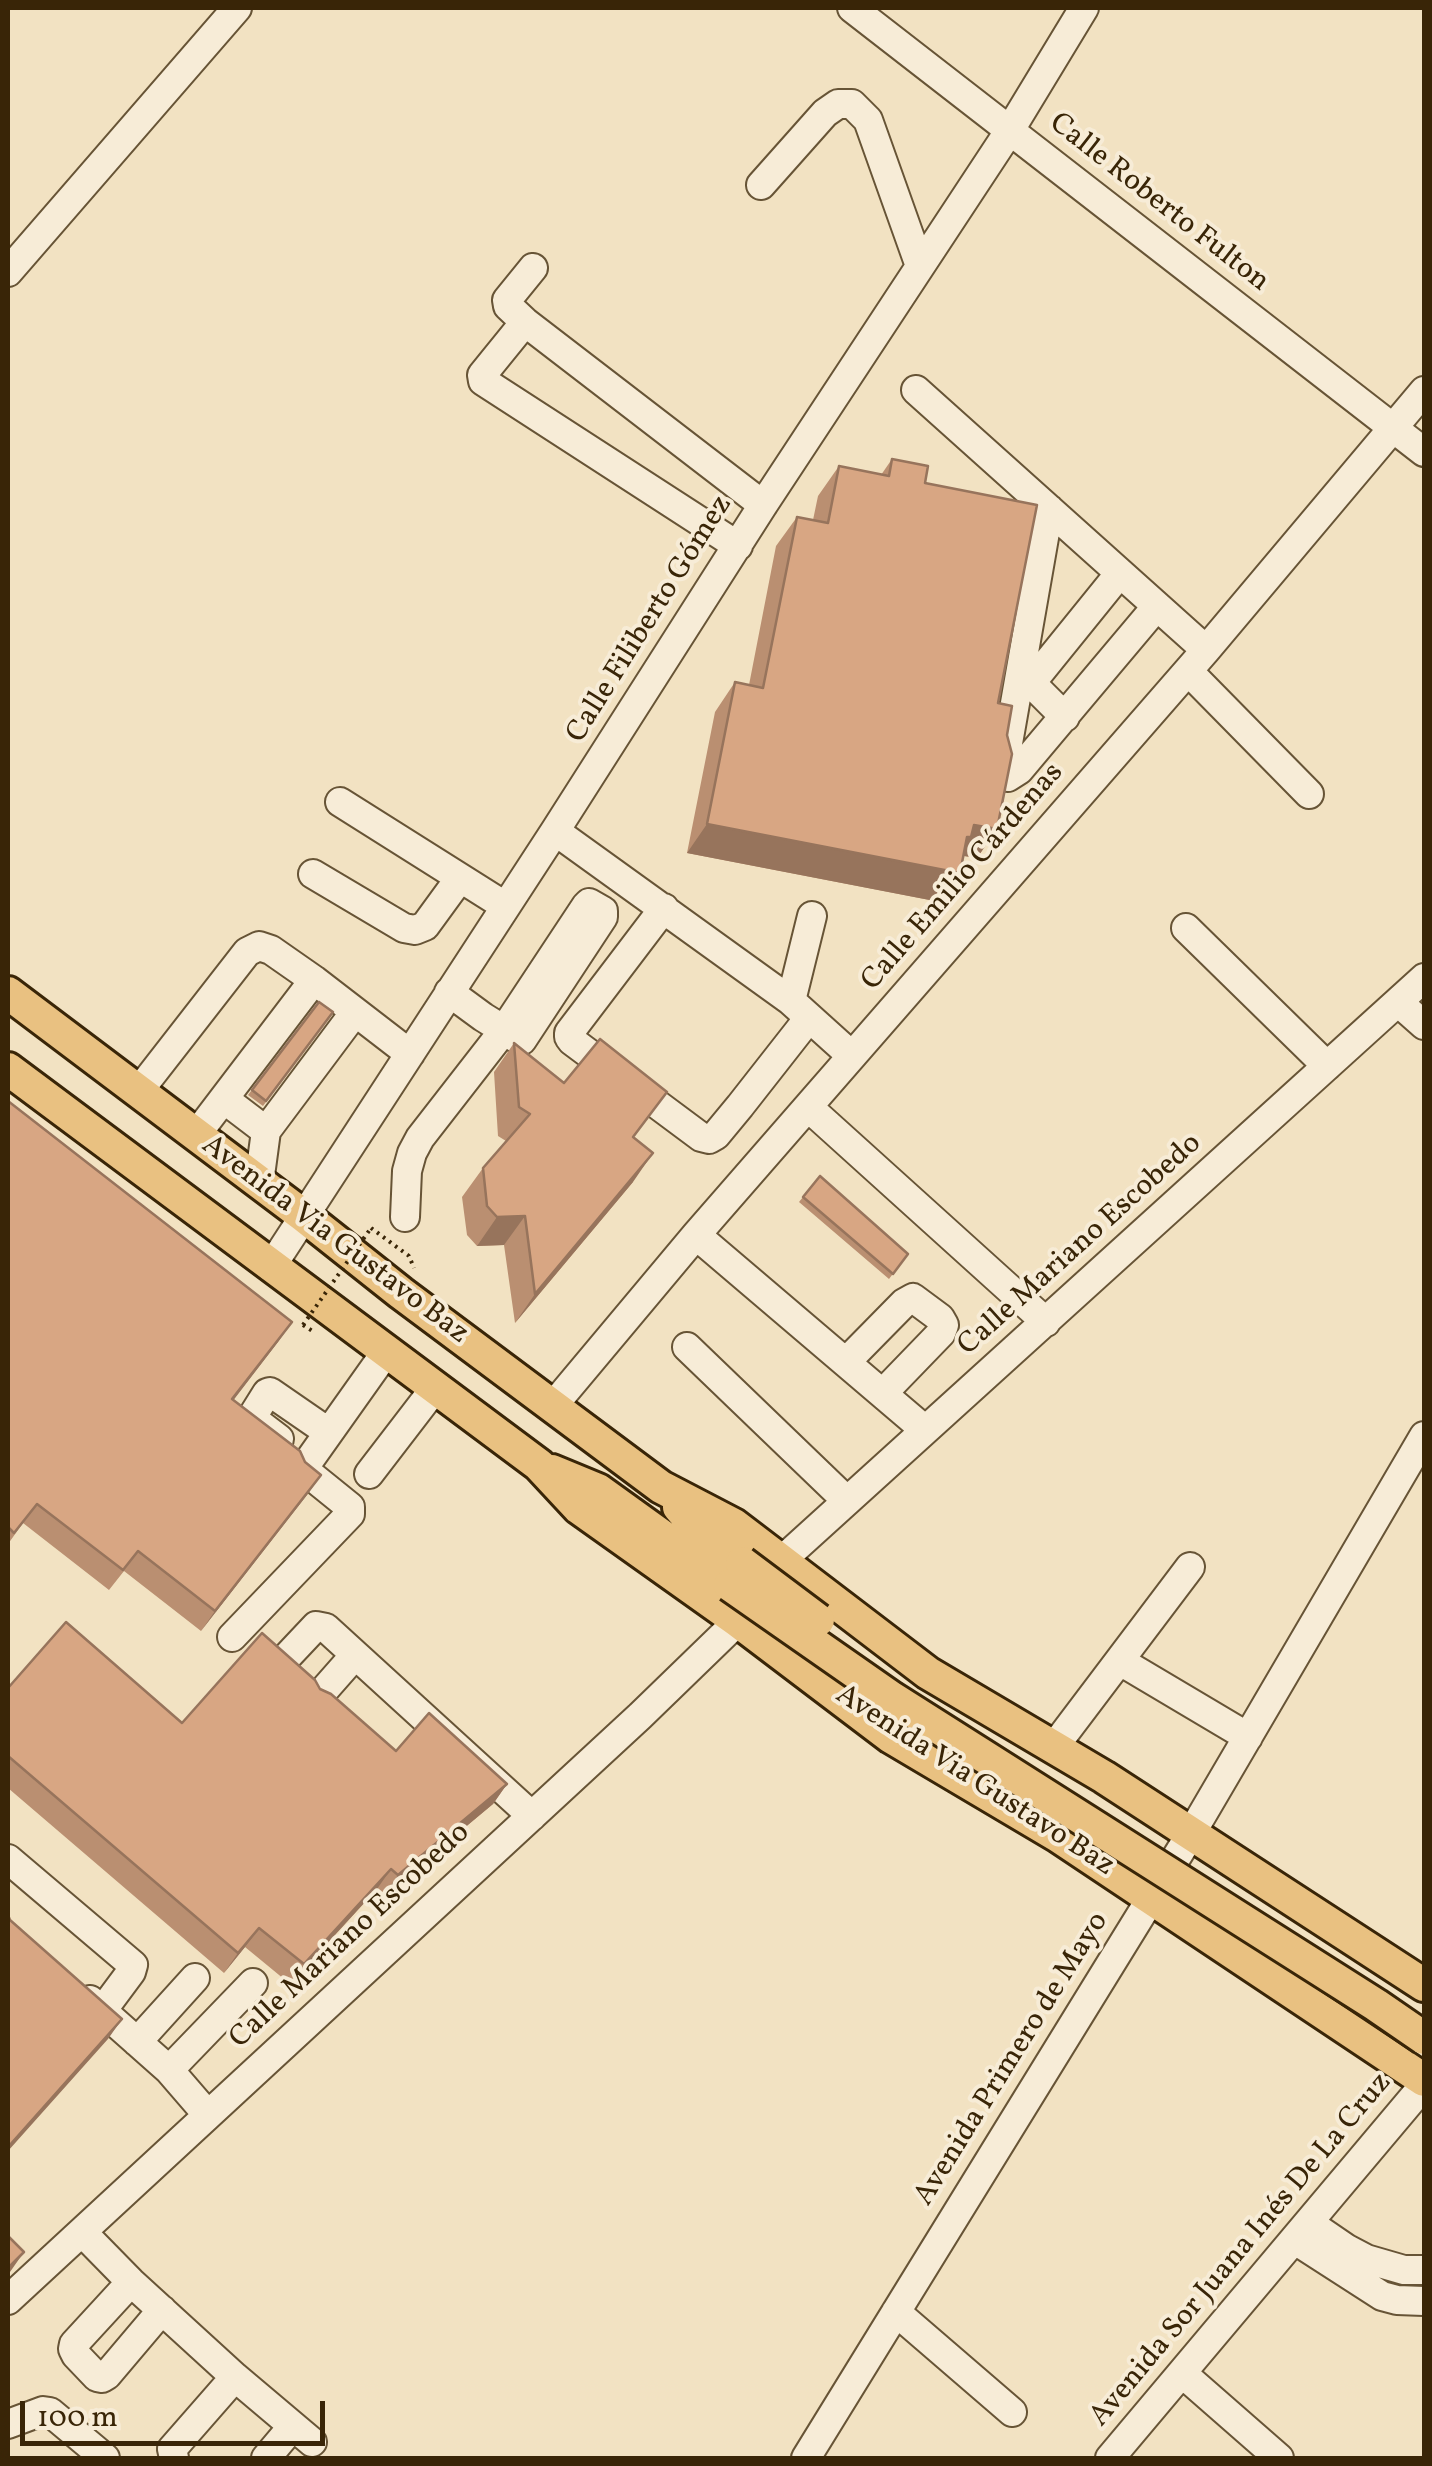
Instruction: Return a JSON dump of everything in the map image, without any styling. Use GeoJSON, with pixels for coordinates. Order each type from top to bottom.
{"type":"FeatureCollection","features":[{"type":"Feature","properties":{"kind":"main road","name":"Avenida Via Gustavo Baz"},"geometry":{"type":"LineString","coordinates":[[8,993],[401,1294],[662,1487],[734,1524],[928,1673],[1192,1832],[1424,1985]]}},
{"type":"Feature","properties":{"kind":"main road","name":"Avenida Via Gustavo Baz"},"geometry":{"type":"LineString","coordinates":[[8,1069],[539,1465],[579,1508],[891,1737],[1058,1836],[1424,2082]]}},
{"type":"Feature","properties":{"kind":"main road","name":"Avenida Via Gustavo Baz"},"geometry":{"type":"LineString","coordinates":[[539,1465],[598,1490],[736,1574],[1424,2017]]}},
{"type":"Feature","properties":{"kind":"main road","name":"Avenida Via Gustavo Baz"},"geometry":{"type":"LineString","coordinates":[[662,1487],[736,1574],[892,1698],[1424,2038]]}},
{"type":"Feature","properties":{"kind":"main road"},"geometry":{"type":"LineString","coordinates":[[1058,1836],[1071,1838],[1092,1823],[1100,1811],[1104,1777]]}},
{"type":"Feature","properties":{"kind":"street"},"geometry":{"type":"LineString","coordinates":[[8,272],[237,8]]}},
{"type":"Feature","properties":{"kind":"street","name":"Calle Roberto Fulton"},"geometry":{"type":"LineString","coordinates":[[852,8],[1424,452]]}},
{"type":"Feature","properties":{"kind":"street","name":"Calle Filiberto Gómez"},"geometry":{"type":"LineString","coordinates":[[272,1267],[763,505],[1010,130],[1084,8]]}},
{"type":"Feature","properties":{"kind":"street"},"geometry":{"type":"LineString","coordinates":[[761,185],[825,113],[838,104],[852,104],[868,120],[879,145],[920,266]]}},
{"type":"Feature","properties":{"kind":"street"},"geometry":{"type":"LineString","coordinates":[[533,268],[507,300],[508,306],[763,505]]}},
{"type":"Feature","properties":{"kind":"street"},"geometry":{"type":"LineString","coordinates":[[524,322],[482,375],[483,381],[738,546]]}},
{"type":"Feature","properties":{"kind":"street"},"geometry":{"type":"LineString","coordinates":[[916,390],[1158,606],[1197,661],[1309,794]]}},
{"type":"Feature","properties":{"kind":"street","name":"Calle Emilio Cárdenas"},"geometry":{"type":"LineString","coordinates":[[552,1407],[696,1235],[1197,661],[1424,392]]}},
{"type":"Feature","properties":{"kind":"street"},"geometry":{"type":"LineString","coordinates":[[1049,509],[1023,692],[1004,766],[1008,777],[1019,770],[1158,606]]}},
{"type":"Feature","properties":{"kind":"street"},"geometry":{"type":"LineString","coordinates":[[1023,692],[1120,572]]}},
{"type":"Feature","properties":{"kind":"street"},"geometry":{"type":"LineString","coordinates":[[1023,692],[1065,716]]}},
{"type":"Feature","properties":{"kind":"street"},"geometry":{"type":"LineString","coordinates":[[340,802],[505,906]]}},
{"type":"Feature","properties":{"kind":"street"},"geometry":{"type":"LineString","coordinates":[[555,831],[800,1009],[852,1056]]}},
{"type":"Feature","properties":{"kind":"street"},"geometry":{"type":"LineString","coordinates":[[313,874],[404,928],[415,930],[426,926],[460,878]]}},
{"type":"Feature","properties":{"kind":"street"},"geometry":{"type":"LineString","coordinates":[[664,908],[568,1037],[701,1137],[709,1139],[728,1120],[800,1009],[812,916]]}},
{"type":"Feature","properties":{"kind":"street"},"geometry":{"type":"LineString","coordinates":[[1186,928],[1328,1066]]}},
{"type":"Feature","properties":{"kind":"street"},"geometry":{"type":"LineString","coordinates":[[138,1092],[247,952],[258,946],[271,950],[314,980],[410,1054]]}},
{"type":"Feature","properties":{"kind":"street","name":"Calle Mariano Escobedo"},"geometry":{"type":"LineString","coordinates":[[780,1561],[1424,978]]}},
{"type":"Feature","properties":{"kind":"street"},"geometry":{"type":"LineString","coordinates":[[196,1135],[314,980]]}},
{"type":"Feature","properties":{"kind":"street"},"geometry":{"type":"LineString","coordinates":[[406,1217],[412,1152],[504,1030],[449,992]]}},
{"type":"Feature","properties":{"kind":"street"},"geometry":{"type":"LineString","coordinates":[[1398,1002],[1424,1025]]}},
{"type":"Feature","properties":{"kind":"street"},"geometry":{"type":"LineString","coordinates":[[258,1182],[266,1131],[354,1012]]}},
{"type":"Feature","properties":{"kind":"street"},"geometry":{"type":"LineString","coordinates":[[224,1099],[266,1131]]}},
{"type":"Feature","properties":{"kind":"street"},"geometry":{"type":"LineString","coordinates":[[808,1106],[1046,1322]]}},
{"type":"Feature","properties":{"kind":"street"},"geometry":{"type":"LineString","coordinates":[[696,1235],[925,1430]]}},
{"type":"Feature","properties":{"kind":"street"},"geometry":{"type":"LineString","coordinates":[[846,1362],[913,1298],[940,1318],[944,1324],[942,1334],[883,1393]]}},
{"type":"Feature","properties":{"kind":"street"},"geometry":{"type":"LineString","coordinates":[[687,1347],[846,1500]]}},
{"type":"Feature","properties":{"kind":"street"},"geometry":{"type":"LineString","coordinates":[[232,1637],[350,1514],[350,1507],[303,1470],[386,1352]]}},
{"type":"Feature","properties":{"kind":"street"},"geometry":{"type":"LineString","coordinates":[[368,1474],[435,1388]]}},
{"type":"Feature","properties":{"kind":"street"},"geometry":{"type":"LineString","coordinates":[[308,1460],[254,1420],[253,1412],[267,1393],[274,1393],[328,1432]]}},
{"type":"Feature","properties":{"kind":"street","name":"Avenida Primero de Mayo"},"geometry":{"type":"LineString","coordinates":[[806,2458],[1192,1832],[1424,1436]]}},
{"type":"Feature","properties":{"kind":"street"},"geometry":{"type":"LineString","coordinates":[[1054,1747],[1190,1566]]}},
{"type":"Feature","properties":{"kind":"street","name":"Calle Mariano Escobedo"},"geometry":{"type":"LineString","coordinates":[[8,2300],[27,2264],[82,2232],[738,1621]]}},
{"type":"Feature","properties":{"kind":"street"},"geometry":{"type":"LineString","coordinates":[[282,1661],[316,1626],[326,1628],[532,1816]]}},
{"type":"Feature","properties":{"kind":"street"},"geometry":{"type":"LineString","coordinates":[[318,1697],[355,1655]]}},
{"type":"Feature","properties":{"kind":"street"},"geometry":{"type":"LineString","coordinates":[[1120,1660],[1248,1736]]}},
{"type":"Feature","properties":{"kind":"street"},"geometry":{"type":"LineString","coordinates":[[8,1859],[133,1965],[102,2011]]}},
{"type":"Feature","properties":{"kind":"street"},"geometry":{"type":"LineString","coordinates":[[138,2042],[195,1978]]}},
{"type":"Feature","properties":{"kind":"street"},"geometry":{"type":"LineString","coordinates":[[169,2070],[253,1983]]}},
{"type":"Feature","properties":{"kind":"street"},"geometry":{"type":"LineString","coordinates":[[75,1987],[169,2070],[207,2114]]}},
{"type":"Feature","properties":{"kind":"street","name":"Avenida Sor Juana Inés De La Cruz"},"geometry":{"type":"LineString","coordinates":[[1110,2458],[1424,2082]]}},
{"type":"Feature","properties":{"kind":"street"},"geometry":{"type":"LineString","coordinates":[[1302,2231],[1360,2269],[1382,2296],[1424,2300]]}},
{"type":"Feature","properties":{"kind":"street"},"geometry":{"type":"LineString","coordinates":[[82,2232],[130,2282],[303,2434],[266,2458]]}},
{"type":"Feature","properties":{"kind":"street"},"geometry":{"type":"LineString","coordinates":[[1360,2269],[1384,2266],[1424,2270]]}},
{"type":"Feature","properties":{"kind":"street"},"geometry":{"type":"LineString","coordinates":[[130,2282],[74,2344],[72,2350],[97,2377],[107,2376],[162,2310]]}},
{"type":"Feature","properties":{"kind":"street"},"geometry":{"type":"LineString","coordinates":[[896,2312],[1012,2412]]}},
{"type":"Feature","properties":{"kind":"street"},"geometry":{"type":"LineString","coordinates":[[1183,2374],[1279,2458]]}},
{"type":"Feature","properties":{"kind":"street"},"geometry":{"type":"LineString","coordinates":[[174,2458],[172,2449],[235,2377]]}},
{"type":"Feature","properties":{"kind":"street"},"geometry":{"type":"LineString","coordinates":[[8,2424],[50,2412],[105,2458]]}},
{"type":"Feature","properties":{"kind":"path"},"geometry":{"type":"LineString","coordinates":[[303,1325],[371,1228],[409,1256]]}},
{"type":"Feature","properties":{"kind":"building"},"geometry":{"type":"Polygon","coordinates":[[[892,459],[928,466],[925,483],[1037,505],[998,703],[1012,706],[1007,735],[1012,754],[997,829],[974,825],[971,837],[967,837],[960,873],[707,824],[735,682],[763,688],[797,517],[828,523],[839,466],[889,476],[892,459]]]}},
{"type":"Feature","properties":{"kind":"building"},"geometry":{"type":"Polygon","coordinates":[[[319,1002],[333,1012],[266,1101],[252,1090],[319,1002]]]}},
{"type":"Feature","properties":{"kind":"building"},"geometry":{"type":"Polygon","coordinates":[[[600,1039],[667,1092],[633,1137],[653,1153],[535,1294],[525,1216],[497,1217],[487,1206],[483,1168],[530,1114],[519,1107],[514,1043],[564,1083],[600,1039]]]}},
{"type":"Feature","properties":{"kind":"building"},"geometry":{"type":"Polygon","coordinates":[[[8,1101],[292,1322],[232,1399],[300,1451],[305,1462],[321,1475],[215,1611],[138,1551],[123,1570],[37,1504],[14,1533],[8,1527],[8,1101]]]}},
{"type":"Feature","properties":{"kind":"building"},"geometry":{"type":"Polygon","coordinates":[[[820,1176],[908,1254],[893,1274],[803,1197],[820,1176]]]}},
{"type":"Feature","properties":{"kind":"building"},"geometry":{"type":"Polygon","coordinates":[[[66,1622],[182,1723],[262,1633],[315,1680],[320,1689],[331,1694],[396,1751],[429,1713],[507,1784],[398,1875],[391,1869],[304,1964],[259,1928],[238,1953],[8,1756],[8,1688],[66,1622]]]}},
{"type":"Feature","properties":{"kind":"building"},"geometry":{"type":"Polygon","coordinates":[[[8,1915],[122,2019],[8,2147],[8,1915]]]}},
{"type":"Feature","properties":{"kind":"building"},"geometry":{"type":"Polygon","coordinates":[[[8,2232],[24,2252],[8,2268],[8,2232]]]}}]}
